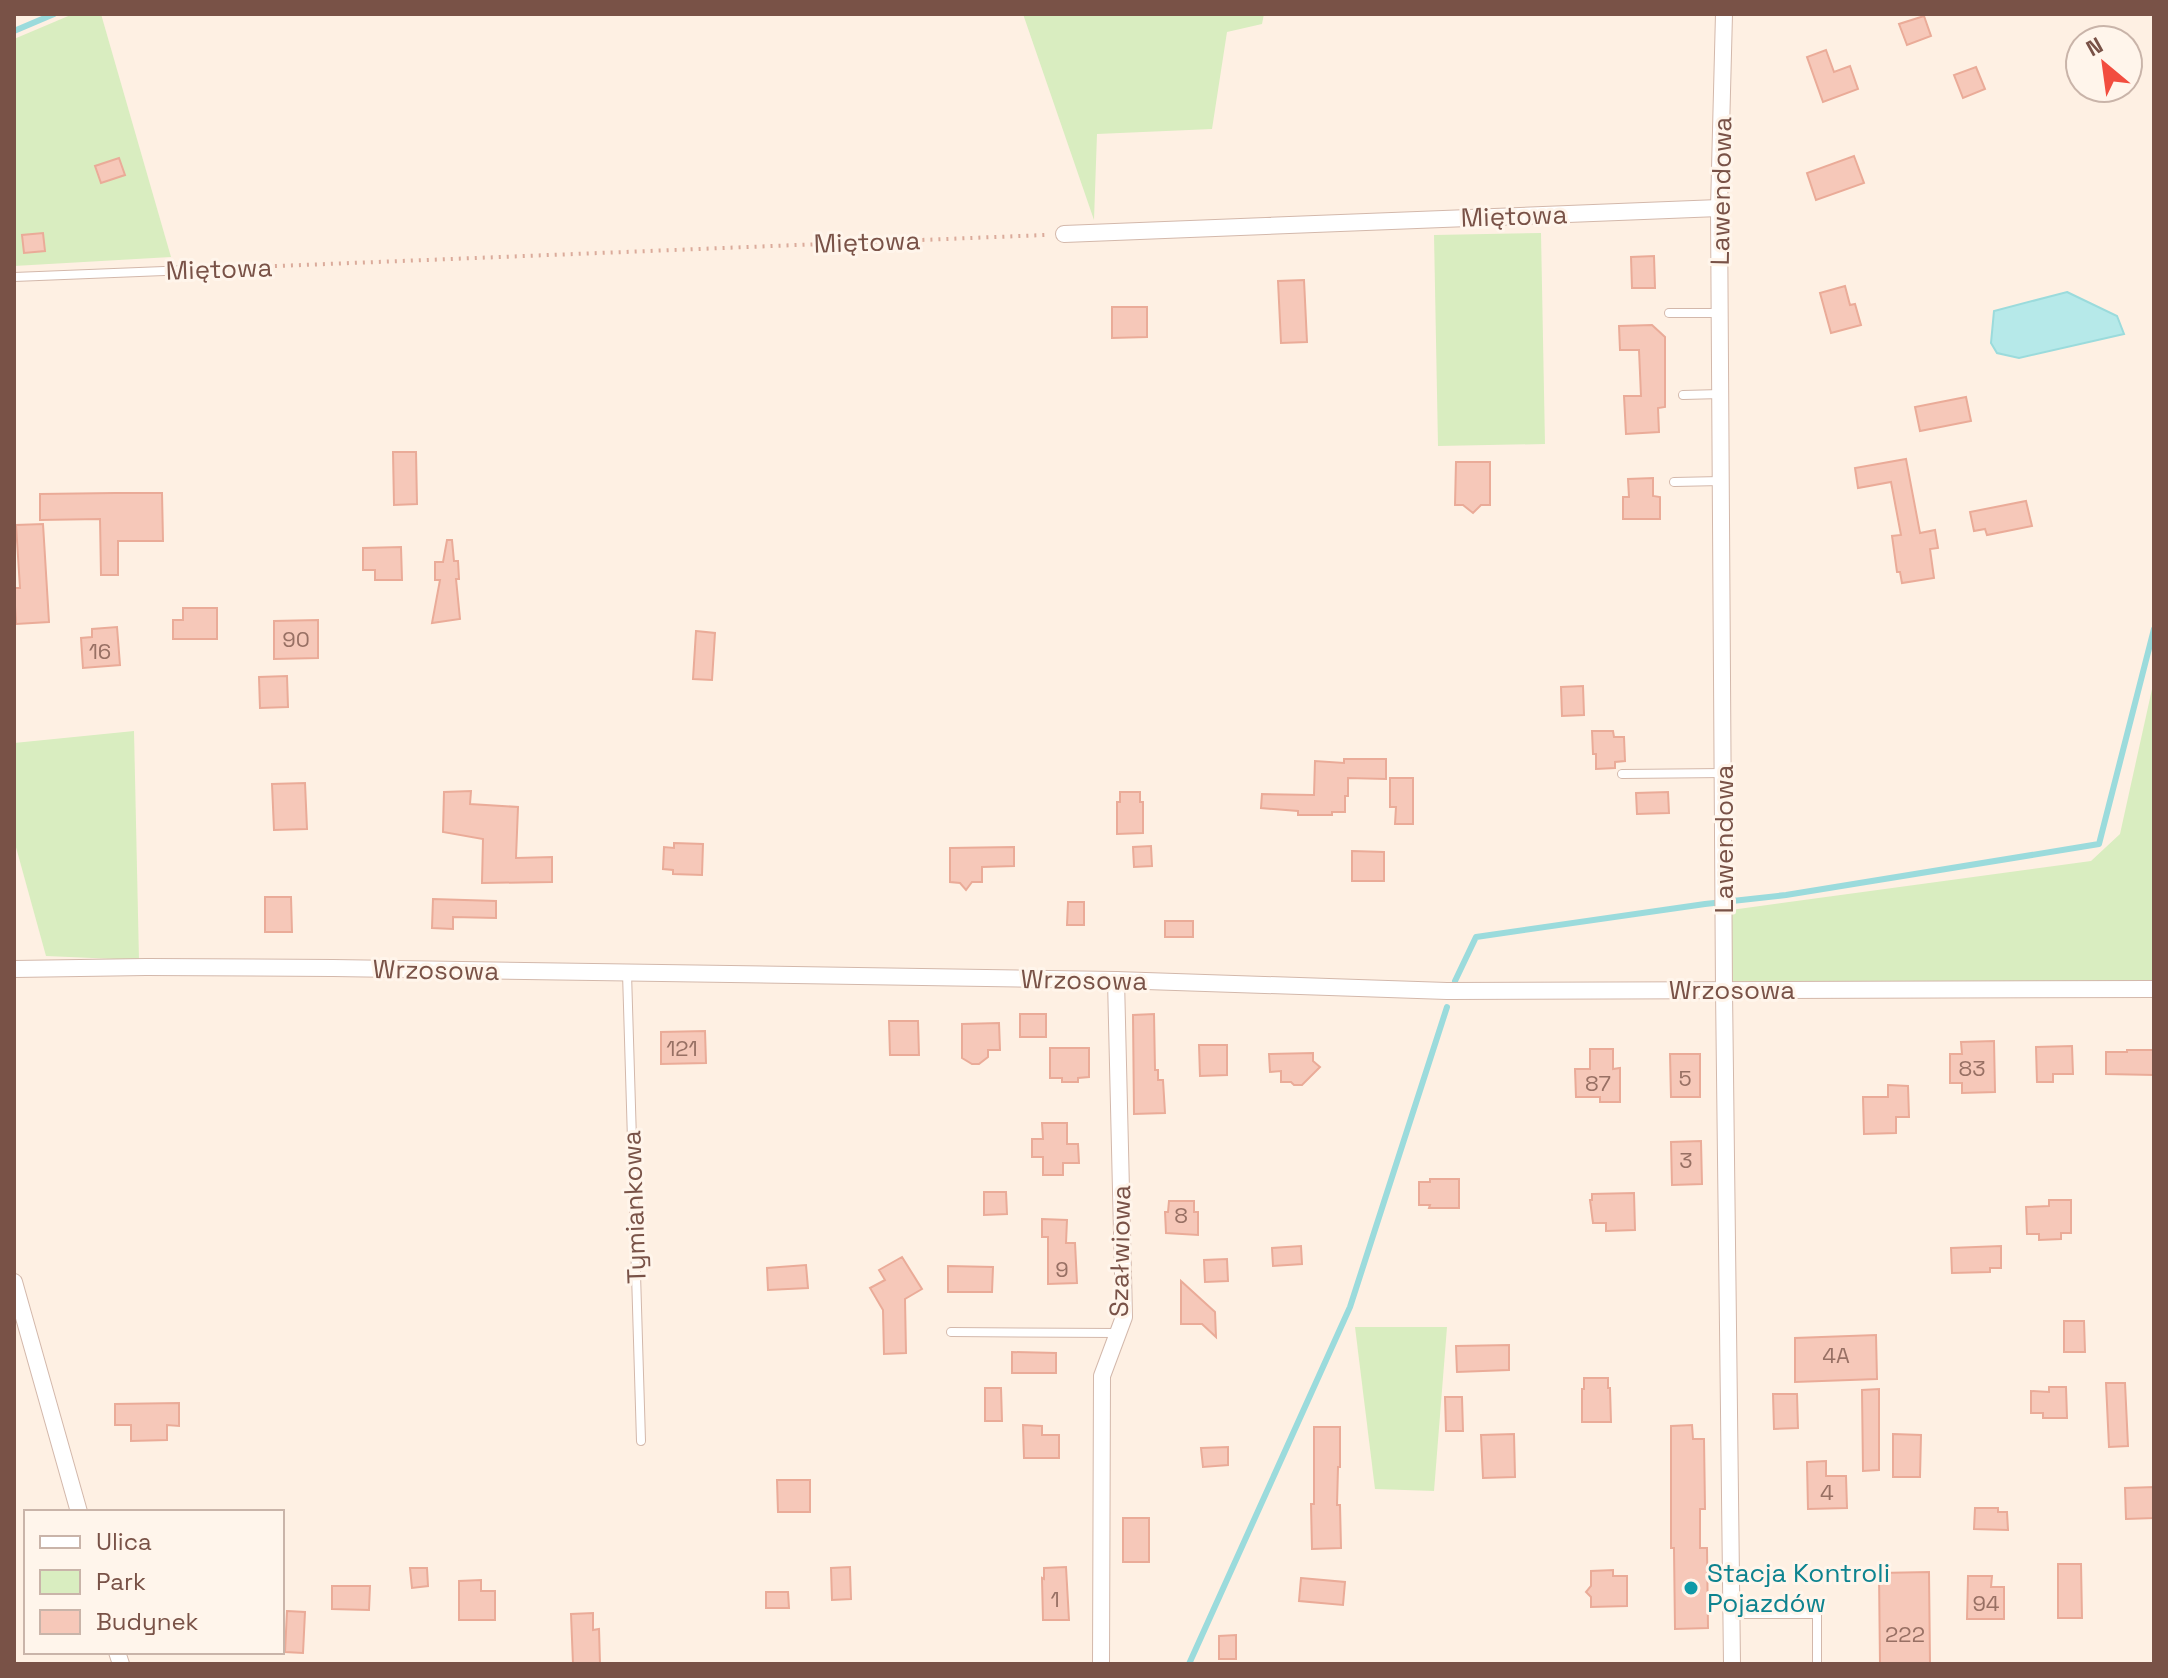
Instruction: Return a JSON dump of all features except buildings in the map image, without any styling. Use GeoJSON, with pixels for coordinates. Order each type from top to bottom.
{"type":"FeatureCollection","features":[{"type":"Feature","properties":{"kind":"street","name":"Lawendowa"},"geometry":{"type":"LineString","coordinates":[[1724,14],[1719,208],[1732,1664]]}},
{"type":"Feature","properties":{"kind":"street","name":"Miętowa"},"geometry":{"type":"LineString","coordinates":[[1064,234],[1719,208]]}},
{"type":"Feature","properties":{"kind":"street","name":"Wrzosowa"},"geometry":{"type":"LineString","coordinates":[[14,969],[162,967],[1116,980],[1447,991],[2154,989]]}},
{"type":"Feature","properties":{"kind":"street","name":"Szałwiowa"},"geometry":{"type":"LineString","coordinates":[[1101,1664],[1102,1376],[1124,1317],[1116,980]]}},
{"type":"Feature","properties":{"kind":"street"},"geometry":{"type":"LineString","coordinates":[[14,1282],[78,1510]]}},
{"type":"Feature","properties":{"kind":"lane","name":"Miętowa"},"geometry":{"type":"LineString","coordinates":[[14,277],[189,270]]}},
{"type":"Feature","properties":{"kind":"lane"},"geometry":{"type":"LineString","coordinates":[[1669,313],[1720,313]]}},
{"type":"Feature","properties":{"kind":"lane"},"geometry":{"type":"LineString","coordinates":[[1683,395],[1721,394]]}},
{"type":"Feature","properties":{"kind":"lane"},"geometry":{"type":"LineString","coordinates":[[1674,482],[1722,481]]}},
{"type":"Feature","properties":{"kind":"lane"},"geometry":{"type":"LineString","coordinates":[[1622,774],[1724,773]]}},
{"type":"Feature","properties":{"kind":"lane","name":"Tymiankowa"},"geometry":{"type":"LineString","coordinates":[[627,973],[641,1441]]}},
{"type":"Feature","properties":{"kind":"lane"},"geometry":{"type":"LineString","coordinates":[[951,1332],[1118,1333]]}},
{"type":"Feature","properties":{"kind":"lane"},"geometry":{"type":"LineString","coordinates":[[1732,1614],[1817,1614],[1817,1664]]}},
{"type":"Feature","properties":{"kind":"path","name":"Miętowa"},"geometry":{"type":"LineString","coordinates":[[189,270],[1064,234]]}},
{"type":"Feature","properties":{"kind":"green space"},"geometry":{"type":"Polygon","coordinates":[[[73,14],[101,14],[171,257],[14,266],[14,39],[73,14]]]}},
{"type":"Feature","properties":{"kind":"green space"},"geometry":{"type":"Polygon","coordinates":[[[1023,14],[1264,14],[1262,24],[1227,32],[1212,129],[1097,134],[1094,220],[1023,14]]]}},
{"type":"Feature","properties":{"kind":"green space"},"geometry":{"type":"Polygon","coordinates":[[[1541,233],[1545,444],[1438,446],[1434,235],[1541,233]]]}},
{"type":"Feature","properties":{"kind":"green space"},"geometry":{"type":"Polygon","coordinates":[[[2154,680],[2154,982],[1730,986],[1731,910],[2091,861],[2120,834],[2154,680]]]}},
{"type":"Feature","properties":{"kind":"green space"},"geometry":{"type":"Polygon","coordinates":[[[134,731],[139,960],[46,956],[14,840],[14,743],[134,731]]]}},
{"type":"Feature","properties":{"kind":"green space"},"geometry":{"type":"Polygon","coordinates":[[[1355,1327],[1447,1327],[1434,1491],[1375,1489],[1355,1327]]]}},
{"type":"Feature","properties":{"kind":"water"},"geometry":{"type":"Polygon","coordinates":[[[2067,292],[2117,316],[2124,334],[2019,358],[1997,353],[1991,343],[1994,311],[2067,292]]]}},
{"type":"Feature","properties":{"kind":"waterway"},"geometry":{"type":"LineString","coordinates":[[14,31],[54,14]]}},
{"type":"Feature","properties":{"kind":"waterway"},"geometry":{"type":"LineString","coordinates":[[1455,981],[1476,937],[1786,895],[2099,844],[2154,629]]}},
{"type":"Feature","properties":{"kind":"waterway"},"geometry":{"type":"LineString","coordinates":[[1189,1664],[1350,1307],[1447,1007]]}},
{"type":"Feature","properties":{"kind":"place","name":"Stacja Kontroli Pojazdów"},"geometry":{"type":"Point","coordinates":[1691,1588]}}]}
